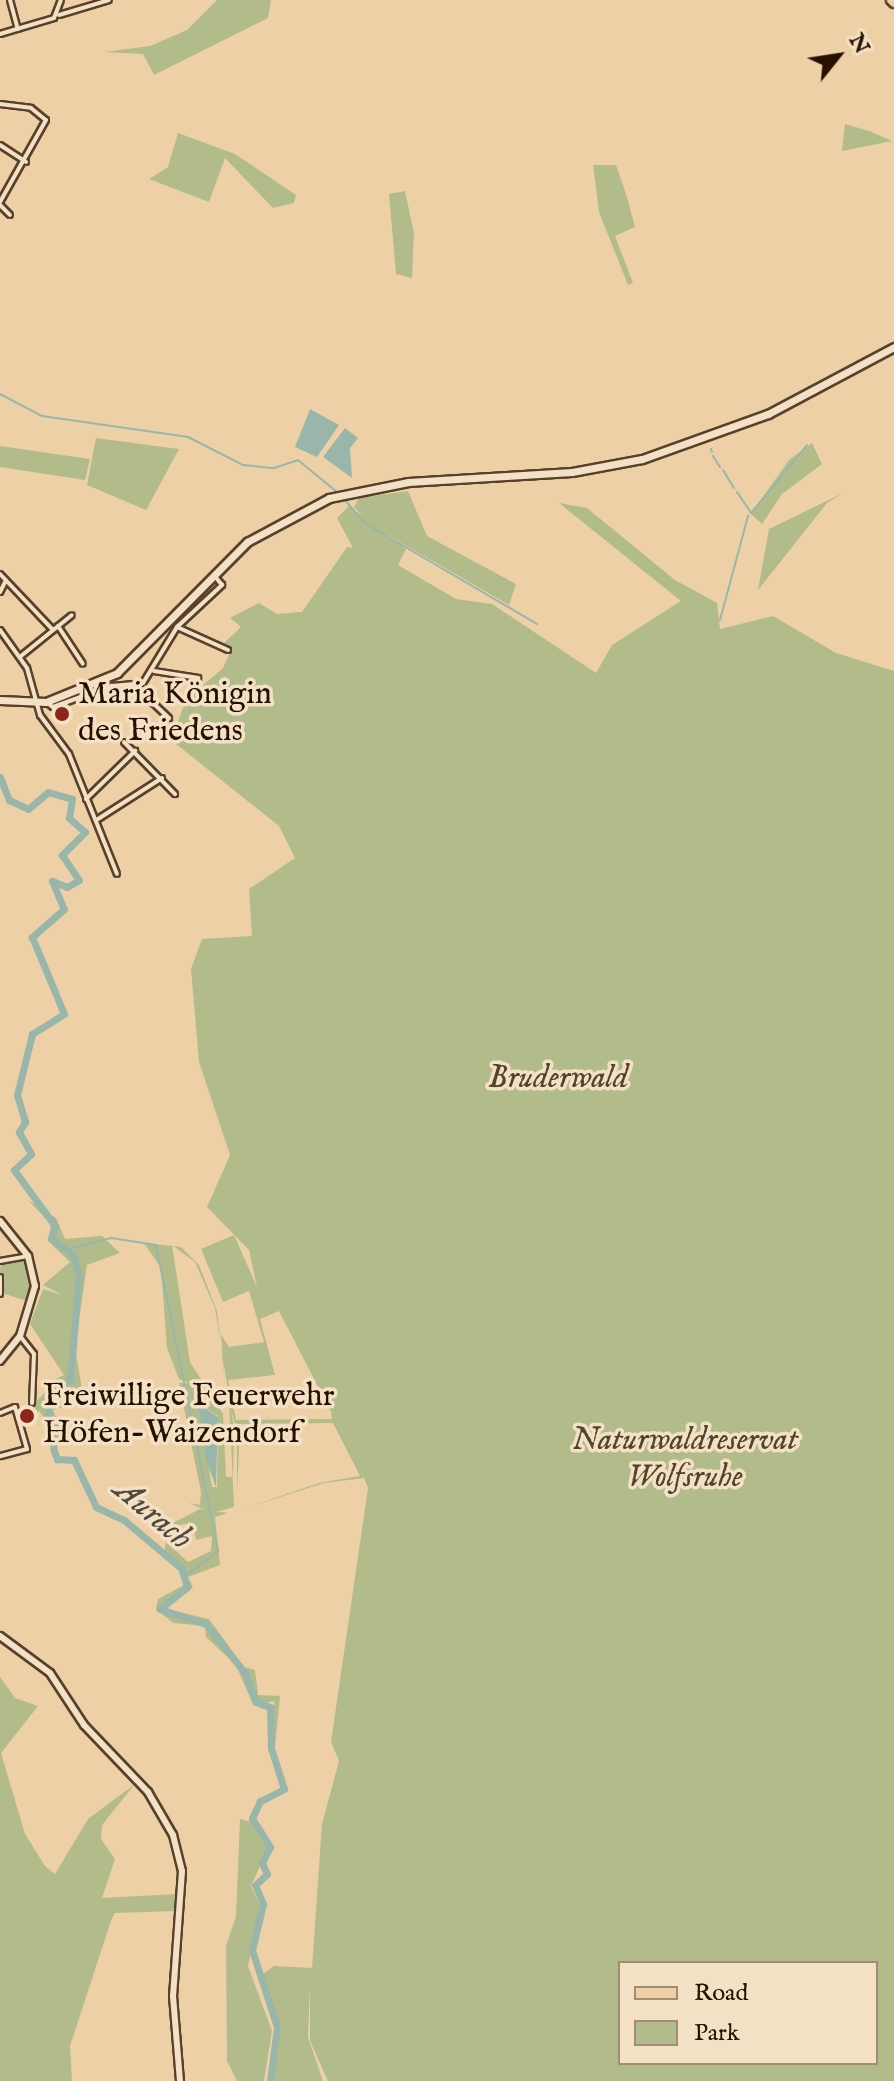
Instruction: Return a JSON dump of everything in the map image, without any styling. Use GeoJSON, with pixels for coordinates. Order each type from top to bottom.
{"type":"FeatureCollection","features":[{"type":"Feature","properties":{"kind":"main road"},"geometry":{"type":"LineString","coordinates":[[0,700],[42,703],[132,663],[212,574],[261,530],[329,498],[408,482],[558,474],[642,459],[768,414],[894,347]]}},
{"type":"Feature","properties":{"kind":"street"},"geometry":{"type":"LineString","coordinates":[[10,0],[18,29]]}},
{"type":"Feature","properties":{"kind":"street"},"geometry":{"type":"LineString","coordinates":[[59,15],[61,0]]}},
{"type":"Feature","properties":{"kind":"street"},"geometry":{"type":"LineString","coordinates":[[0,34],[109,0]]}},
{"type":"Feature","properties":{"kind":"street"},"geometry":{"type":"LineString","coordinates":[[0,104],[45,117],[26,162],[0,204],[10,215]]}},
{"type":"Feature","properties":{"kind":"street"},"geometry":{"type":"LineString","coordinates":[[0,145],[26,162]]}},
{"type":"Feature","properties":{"kind":"street"},"geometry":{"type":"LineString","coordinates":[[0,574],[55,627],[83,664]]}},
{"type":"Feature","properties":{"kind":"street"},"geometry":{"type":"LineString","coordinates":[[42,703],[53,707],[111,686],[135,686],[154,671],[177,627],[222,585],[212,574]]}},
{"type":"Feature","properties":{"kind":"street"},"geometry":{"type":"LineString","coordinates":[[0,592],[6,580]]}},
{"type":"Feature","properties":{"kind":"street"},"geometry":{"type":"LineString","coordinates":[[21,656],[72,615]]}},
{"type":"Feature","properties":{"kind":"street"},"geometry":{"type":"LineString","coordinates":[[177,627],[228,650]]}},
{"type":"Feature","properties":{"kind":"street"},"geometry":{"type":"LineString","coordinates":[[0,630],[21,656],[85,800],[98,819],[117,874]]}},
{"type":"Feature","properties":{"kind":"street"},"geometry":{"type":"LineString","coordinates":[[154,671],[198,678]]}},
{"type":"Feature","properties":{"kind":"street"},"geometry":{"type":"LineString","coordinates":[[135,686],[169,718]]}},
{"type":"Feature","properties":{"kind":"street"},"geometry":{"type":"LineString","coordinates":[[124,742],[175,794]]}},
{"type":"Feature","properties":{"kind":"street"},"geometry":{"type":"LineString","coordinates":[[85,800],[135,751]]}},
{"type":"Feature","properties":{"kind":"street"},"geometry":{"type":"LineString","coordinates":[[98,819],[162,778]]}},
{"type":"Feature","properties":{"kind":"street"},"geometry":{"type":"LineString","coordinates":[[0,1221],[26,1254],[35,1286],[20,1336],[0,1361]]}},
{"type":"Feature","properties":{"kind":"street"},"geometry":{"type":"LineString","coordinates":[[0,1261],[26,1254]]}},
{"type":"Feature","properties":{"kind":"street"},"geometry":{"type":"LineString","coordinates":[[0,1277],[0,1294]]}},
{"type":"Feature","properties":{"kind":"street"},"geometry":{"type":"LineString","coordinates":[[20,1336],[34,1354],[32,1403]]}},
{"type":"Feature","properties":{"kind":"street"},"geometry":{"type":"LineString","coordinates":[[0,1413],[15,1407],[27,1449],[0,1456]]}},
{"type":"Feature","properties":{"kind":"street"},"geometry":{"type":"LineString","coordinates":[[0,1636],[38,1664],[148,1792],[173,1835],[182,1871],[173,1996],[180,2081]]}},
{"type":"Feature","properties":{"kind":"green space"},"geometry":{"type":"Polygon","coordinates":[[[217,0],[271,0],[268,18],[154,75],[143,54],[104,52],[150,46],[187,30],[217,0]]]}},
{"type":"Feature","properties":{"kind":"green space"},"geometry":{"type":"Polygon","coordinates":[[[845,124],[869,131],[892,141],[842,151],[845,124]]]}},
{"type":"Feature","properties":{"kind":"green space"},"geometry":{"type":"Polygon","coordinates":[[[178,133],[235,154],[296,195],[294,203],[273,208],[225,158],[209,202],[149,179],[168,167],[178,133]]]}},
{"type":"Feature","properties":{"kind":"green space"},"geometry":{"type":"Polygon","coordinates":[[[593,165],[616,165],[626,194],[635,227],[615,236],[633,283],[628,285],[599,212],[593,165]]]}},
{"type":"Feature","properties":{"kind":"green space"},"geometry":{"type":"Polygon","coordinates":[[[405,191],[414,233],[412,278],[396,274],[389,194],[405,191]]]}},
{"type":"Feature","properties":{"kind":"green space"},"geometry":{"type":"Polygon","coordinates":[[[96,438],[179,449],[146,510],[87,485],[96,438]]]}},
{"type":"Feature","properties":{"kind":"green space"},"geometry":{"type":"Polygon","coordinates":[[[812,443],[822,464],[782,494],[762,524],[751,514],[789,460],[812,443]]]}},
{"type":"Feature","properties":{"kind":"green space"},"geometry":{"type":"Polygon","coordinates":[[[0,446],[90,459],[85,480],[0,467],[0,446]]]}},
{"type":"Feature","properties":{"kind":"green space"},"geometry":{"type":"Polygon","coordinates":[[[408,491],[427,536],[516,584],[509,605],[370,525],[354,507],[359,498],[408,491]]]}},
{"type":"Feature","properties":{"kind":"green space"},"geometry":{"type":"Polygon","coordinates":[[[843,493],[827,503],[758,590],[769,529],[843,493]]]}},
{"type":"Feature","properties":{"kind":"green space","name":"Bruderwald"},"geometry":{"type":"Polygon","coordinates":[[[559,503],[587,508],[675,580],[717,603],[720,629],[773,616],[836,653],[894,671],[894,2081],[328,2081],[310,2041],[310,1986],[308,2037],[323,2081],[275,2081],[271,2070],[281,2029],[260,1976],[274,1966],[312,1968],[322,1824],[339,1761],[331,1742],[368,1488],[364,1478],[324,1483],[239,1510],[319,1483],[360,1476],[333,1423],[240,1424],[237,1494],[237,1432],[223,1359],[221,1334],[229,1347],[264,1342],[249,1291],[223,1302],[201,1249],[234,1235],[257,1287],[249,1250],[207,1207],[230,1155],[199,1062],[191,969],[202,939],[252,936],[249,889],[295,858],[279,826],[171,740],[186,700],[223,668],[230,652],[222,645],[241,627],[230,618],[259,603],[277,614],[302,612],[347,547],[353,548],[337,518],[349,506],[406,549],[398,565],[456,599],[492,604],[596,673],[612,645],[681,601],[559,503]],[[279,1311],[260,1319],[275,1375],[228,1380],[236,1420],[332,1419],[331,1412],[279,1311]]]}},
{"type":"Feature","properties":{"kind":"green space"},"geometry":{"type":"Polygon","coordinates":[[[28,1200],[56,1218],[65,1239],[102,1236],[120,1253],[87,1265],[75,1348],[84,1401],[53,1410],[61,1430],[57,1448],[50,1425],[39,1411],[33,1417],[32,1406],[49,1388],[52,1402],[63,1401],[50,1382],[64,1375],[30,1324],[43,1289],[62,1295],[43,1285],[70,1262],[48,1241],[51,1224],[28,1200]]]}},
{"type":"Feature","properties":{"kind":"green space"},"geometry":{"type":"Polygon","coordinates":[[[144,1243],[172,1246],[190,1362],[223,1414],[226,1477],[233,1477],[234,1507],[212,1513],[189,1503],[200,1505],[201,1492],[179,1383],[189,1383],[179,1379],[167,1348],[161,1268],[144,1243]],[[198,1404],[212,1487],[217,1487],[218,1416],[198,1404]]]}},
{"type":"Feature","properties":{"kind":"green space"},"geometry":{"type":"Polygon","coordinates":[[[174,1246],[181,1247],[199,1265],[217,1311],[221,1344],[215,1308],[195,1262],[174,1246]]]}},
{"type":"Feature","properties":{"kind":"green space"},"geometry":{"type":"Polygon","coordinates":[[[26,1260],[31,1284],[27,1301],[2,1293],[0,1272],[1,1262],[26,1260]]]}},
{"type":"Feature","properties":{"kind":"green space"},"geometry":{"type":"Polygon","coordinates":[[[200,1509],[228,1513],[215,1517],[220,1565],[188,1577],[193,1587],[161,1608],[209,1619],[244,1667],[255,1670],[258,1695],[280,1696],[275,1747],[269,1749],[268,1730],[275,1701],[253,1705],[236,1665],[206,1637],[205,1626],[173,1623],[156,1609],[158,1599],[184,1585],[178,1566],[163,1558],[166,1542],[188,1562],[211,1551],[212,1536],[196,1540],[193,1523],[165,1527],[200,1509]]]}},
{"type":"Feature","properties":{"kind":"green space"},"geometry":{"type":"Polygon","coordinates":[[[0,1677],[15,1698],[38,1706],[1,1753],[25,1834],[45,1866],[55,1874],[88,1819],[135,1784],[102,1825],[101,1839],[115,1859],[102,1898],[177,1894],[177,1911],[115,1913],[70,2046],[72,2081],[0,2081],[0,1677]]]}},
{"type":"Feature","properties":{"kind":"green space"},"geometry":{"type":"Polygon","coordinates":[[[240,1819],[259,1824],[269,1846],[251,1886],[261,1908],[248,1966],[272,2031],[264,2081],[237,2081],[227,2061],[226,1946],[236,1916],[240,1819]]]}},
{"type":"Feature","properties":{"kind":"shaded area"},"geometry":{"type":"Polygon","coordinates":[[[310,409],[339,425],[317,457],[295,447],[310,409]]]}},
{"type":"Feature","properties":{"kind":"shaded area"},"geometry":{"type":"Polygon","coordinates":[[[345,428],[358,438],[350,448],[352,478],[323,457],[345,428]]]}},
{"type":"Feature","properties":{"kind":"shaded area"},"geometry":{"type":"Polygon","coordinates":[[[198,1404],[218,1417],[216,1487],[206,1460],[198,1404]]]}},
{"type":"Feature","properties":{"kind":"waterway"},"geometry":{"type":"LineString","coordinates":[[0,394],[42,416],[188,437],[243,465],[274,468],[298,460],[337,492]]}},
{"type":"Feature","properties":{"kind":"waterway"},"geometry":{"type":"LineString","coordinates":[[737,492],[751,513],[807,445]]}},
{"type":"Feature","properties":{"kind":"waterway"},"geometry":{"type":"LineString","coordinates":[[713,456],[720,467]]}},
{"type":"Feature","properties":{"kind":"waterway"},"geometry":{"type":"LineString","coordinates":[[723,470],[734,488]]}},
{"type":"Feature","properties":{"kind":"waterway"},"geometry":{"type":"LineString","coordinates":[[344,499],[366,524],[537,624]]}},
{"type":"Feature","properties":{"kind":"waterway"},"geometry":{"type":"LineString","coordinates":[[720,620],[748,516]]}},
{"type":"Feature","properties":{"kind":"waterway","name":"Aurach"},"geometry":{"type":"LineString","coordinates":[[0,777],[9,800],[28,809],[48,792],[72,799],[69,818],[85,832],[62,855],[79,880],[67,887],[52,881],[64,909],[32,937],[64,1014],[32,1034],[17,1095],[25,1122],[19,1132],[31,1154],[14,1170],[55,1226],[51,1238],[73,1255],[79,1275],[70,1380],[53,1386],[47,1402],[54,1451],[57,1459],[74,1460],[96,1507],[124,1520],[181,1568],[187,1587],[160,1609],[206,1624],[245,1673],[256,1702],[270,1707],[271,1748],[284,1789],[260,1801],[252,1818],[270,1847],[262,1863],[267,1874],[255,1885],[263,1904],[252,1950],[277,2027],[270,2081]]}},
{"type":"Feature","properties":{"kind":"waterway"},"geometry":{"type":"LineString","coordinates":[[68,1249],[111,1238],[156,1245],[218,1551],[184,1577]]}},
{"type":"Feature","properties":{"kind":"place","name":"Maria Königin des Friedens"},"geometry":{"type":"Point","coordinates":[62,714]}},
{"type":"Feature","properties":{"kind":"place","name":"Freiwillige Feuerwehr Höfen-Waizendorf"},"geometry":{"type":"Point","coordinates":[27,1416]}},
{"type":"Feature","properties":{"kind":"park label","name":"Naturwaldreservat Wolfsruhe"},"geometry":{"type":"Point","coordinates":[685,1460]}}]}
